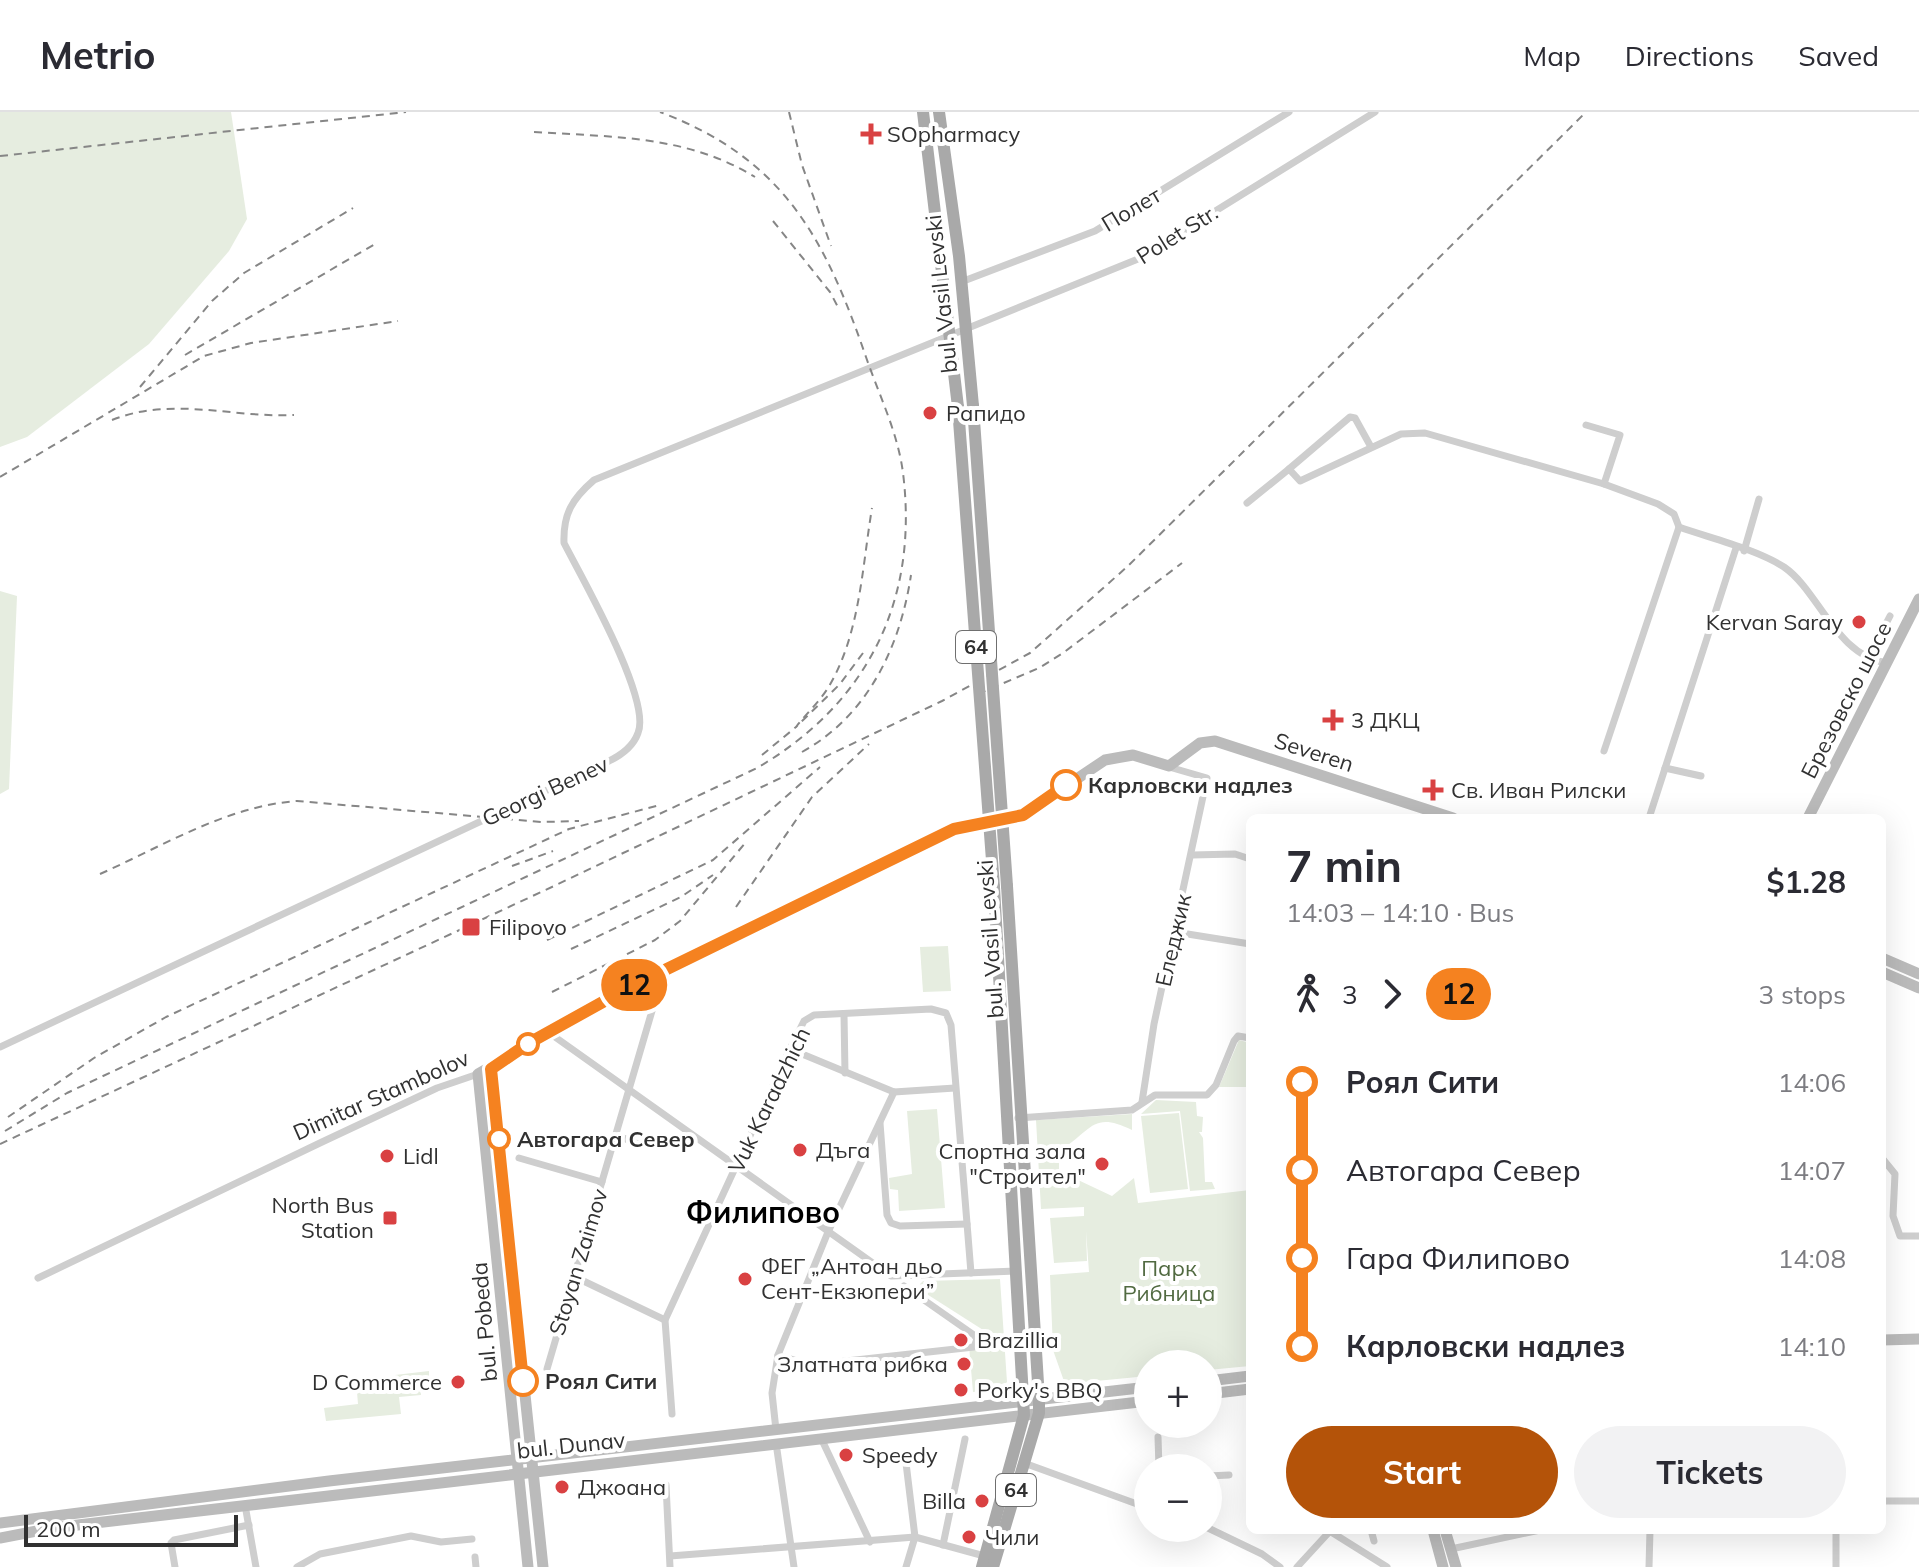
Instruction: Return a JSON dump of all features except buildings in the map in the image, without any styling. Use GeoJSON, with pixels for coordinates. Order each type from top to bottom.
{"type":"FeatureCollection","features":[{"type":"Feature","properties":{"kind":"main road","name":"bul. Vasil Levski"},"geometry":{"type":"LineString","coordinates":[[923,112],[952,336],[1022,1117],[1039,1399],[1039,1413],[1024,1463],[988,1563]]}},
{"type":"Feature","properties":{"kind":"main road","name":"bul. Vasil Levski"},"geometry":{"type":"LineString","coordinates":[[939,112],[973,406],[1001,887],[1008,1119],[1024,1400],[1024,1415],[988,1563]]}},
{"type":"Feature","properties":{"kind":"main road","name":"Брезовско шосе"},"geometry":{"type":"LineString","coordinates":[[1810,814],[1919,599]]}},
{"type":"Feature","properties":{"kind":"main road","name":"Severen"},"geometry":{"type":"LineString","coordinates":[[1169,766],[1200,743],[1215,741],[1441,814]]}},
{"type":"Feature","properties":{"kind":"main road","name":"Dimitar Stambolov"},"geometry":{"type":"LineString","coordinates":[[478,1074],[491,1069],[548,1032],[664,970],[949,831],[1023,815],[1113,756],[1133,755],[1169,766]]}},
{"type":"Feature","properties":{"kind":"main road"},"geometry":{"type":"LineString","coordinates":[[1886,960],[1919,974]]}},
{"type":"Feature","properties":{"kind":"main road"},"geometry":{"type":"LineString","coordinates":[[1886,974],[1919,988]]}},
{"type":"Feature","properties":{"kind":"main road","name":"bul. Pobeda"},"geometry":{"type":"LineString","coordinates":[[491,1069],[543,1567]]}},
{"type":"Feature","properties":{"kind":"main road","name":"bul. Pobeda"},"geometry":{"type":"LineString","coordinates":[[478,1074],[528,1567]]}},
{"type":"Feature","properties":{"kind":"main road"},"geometry":{"type":"LineString","coordinates":[[1886,1340],[1919,1339]]}},
{"type":"Feature","properties":{"kind":"main road"},"geometry":{"type":"LineString","coordinates":[[1222,1379],[1246,1376]]}},
{"type":"Feature","properties":{"kind":"main road","name":"bul. Dunav"},"geometry":{"type":"LineString","coordinates":[[0,1538],[52,1528],[245,1505],[530,1464],[776,1437],[1024,1400],[1134,1389]]}},
{"type":"Feature","properties":{"kind":"main road"},"geometry":{"type":"LineString","coordinates":[[1222,1392],[1246,1389]]}},
{"type":"Feature","properties":{"kind":"main road","name":"bul. Dunav"},"geometry":{"type":"LineString","coordinates":[[776,1437],[821,1438],[1134,1403]]}},
{"type":"Feature","properties":{"kind":"main road","name":"bul. Dunav"},"geometry":{"type":"LineString","coordinates":[[0,1523],[46,1515],[516,1466]]}},
{"type":"Feature","properties":{"kind":"main road"},"geometry":{"type":"LineString","coordinates":[[1434,1534],[1443,1567]]}},
{"type":"Feature","properties":{"kind":"main road"},"geometry":{"type":"LineString","coordinates":[[1446,1534],[1456,1567]]}},
{"type":"Feature","properties":{"kind":"street","name":"Полет"},"geometry":{"type":"LineString","coordinates":[[961,282],[1095,231],[1289,112]]}},
{"type":"Feature","properties":{"kind":"street","name":"Polet Str."},"geometry":{"type":"LineString","coordinates":[[966,331],[1138,259],[1375,112]]}},
{"type":"Feature","properties":{"kind":"street","name":"Georgi Benev"},"geometry":{"type":"LineString","coordinates":[[0,1047],[620,756],[639,731],[641,717],[630,678],[564,543],[564,523],[569,507],[580,492],[594,480],[966,331]]}},
{"type":"Feature","properties":{"kind":"street"},"geometry":{"type":"LineString","coordinates":[[1247,503],[1350,417],[1355,418],[1371,447]]}},
{"type":"Feature","properties":{"kind":"street"},"geometry":{"type":"LineString","coordinates":[[1586,425],[1620,435],[1604,484]]}},
{"type":"Feature","properties":{"kind":"street"},"geometry":{"type":"LineString","coordinates":[[1289,469],[1300,481],[1401,434],[1425,433],[1604,484],[1658,504],[1674,514],[1679,527],[1604,751]]}},
{"type":"Feature","properties":{"kind":"street"},"geometry":{"type":"LineString","coordinates":[[1650,814],[1759,499]]}},
{"type":"Feature","properties":{"kind":"street"},"geometry":{"type":"LineString","coordinates":[[1679,527],[1785,568],[1845,640],[1868,658],[1887,663]]}},
{"type":"Feature","properties":{"kind":"street"},"geometry":{"type":"LineString","coordinates":[[1868,658],[1890,616]]}},
{"type":"Feature","properties":{"kind":"street","name":"Еледжик"},"geometry":{"type":"LineString","coordinates":[[1142,1102],[1207,778],[1169,766]]}},
{"type":"Feature","properties":{"kind":"street"},"geometry":{"type":"LineString","coordinates":[[1665,768],[1701,776]]}},
{"type":"Feature","properties":{"kind":"street"},"geometry":{"type":"LineString","coordinates":[[1192,855],[1235,854],[1246,858]]}},
{"type":"Feature","properties":{"kind":"street"},"geometry":{"type":"LineString","coordinates":[[1175,932],[1246,943]]}},
{"type":"Feature","properties":{"kind":"street","name":"Stoyan Zaimov"},"geometry":{"type":"LineString","coordinates":[[547,1369],[664,970]]}},
{"type":"Feature","properties":{"kind":"street"},"geometry":{"type":"LineString","coordinates":[[845,1073],[844,1014],[931,1009],[946,1013],[951,1025],[971,1273]]}},
{"type":"Feature","properties":{"kind":"street","name":"Vuk Karadzhich"},"geometry":{"type":"LineString","coordinates":[[672,1414],[665,1320],[804,1021],[814,1015],[844,1014]]}},
{"type":"Feature","properties":{"kind":"street"},"geometry":{"type":"LineString","coordinates":[[548,1032],[891,1276],[1017,1271]]}},
{"type":"Feature","properties":{"kind":"street"},"geometry":{"type":"LineString","coordinates":[[1008,1119],[1132,1110],[1155,1095],[1207,1095],[1216,1085],[1234,1041],[1238,1036],[1246,1037]]}},
{"type":"Feature","properties":{"kind":"street"},"geometry":{"type":"LineString","coordinates":[[790,1049],[894,1092],[955,1088]]}},
{"type":"Feature","properties":{"kind":"street","name":"Dimitar Stambolov"},"geometry":{"type":"LineString","coordinates":[[38,1278],[437,1088],[478,1074]]}},
{"type":"Feature","properties":{"kind":"street"},"geometry":{"type":"LineString","coordinates":[[794,1567],[772,1393],[778,1355],[828,1232],[894,1092]]}},
{"type":"Feature","properties":{"kind":"street"},"geometry":{"type":"LineString","coordinates":[[880,1122],[887,1215],[891,1223],[900,1226],[967,1224]]}},
{"type":"Feature","properties":{"kind":"street"},"geometry":{"type":"LineString","coordinates":[[616,1135],[638,1144]]}},
{"type":"Feature","properties":{"kind":"street"},"geometry":{"type":"LineString","coordinates":[[519,1158],[602,1182]]}},
{"type":"Feature","properties":{"kind":"street"},"geometry":{"type":"LineString","coordinates":[[1886,1163],[1895,1174],[1893,1216],[1900,1236],[1919,1236]]}},
{"type":"Feature","properties":{"kind":"street"},"geometry":{"type":"LineString","coordinates":[[573,1276],[665,1320]]}},
{"type":"Feature","properties":{"kind":"street"},"geometry":{"type":"LineString","coordinates":[[778,1355],[810,1365],[974,1347],[977,1339],[974,1335],[904,1286]]}},
{"type":"Feature","properties":{"kind":"street"},"geometry":{"type":"LineString","coordinates":[[821,1438],[870,1542]]}},
{"type":"Feature","properties":{"kind":"street"},"geometry":{"type":"LineString","coordinates":[[943,1545],[965,1439]]}},
{"type":"Feature","properties":{"kind":"street"},"geometry":{"type":"LineString","coordinates":[[906,1463],[915,1537],[906,1567]]}},
{"type":"Feature","properties":{"kind":"street"},"geometry":{"type":"LineString","coordinates":[[1024,1463],[1134,1501]]}},
{"type":"Feature","properties":{"kind":"street"},"geometry":{"type":"LineString","coordinates":[[1222,1475],[1229,1475]]}},
{"type":"Feature","properties":{"kind":"street"},"geometry":{"type":"LineString","coordinates":[[666,1485],[670,1567]]}},
{"type":"Feature","properties":{"kind":"street"},"geometry":{"type":"LineString","coordinates":[[1886,1501],[1919,1501]]}},
{"type":"Feature","properties":{"kind":"street"},"geometry":{"type":"LineString","coordinates":[[245,1505],[256,1567]]}},
{"type":"Feature","properties":{"kind":"street"},"geometry":{"type":"LineString","coordinates":[[175,1567],[171,1543],[174,1540],[249,1525]]}},
{"type":"Feature","properties":{"kind":"street"},"geometry":{"type":"LineString","coordinates":[[1297,1567],[1327,1534]]}},
{"type":"Feature","properties":{"kind":"street"},"geometry":{"type":"LineString","coordinates":[[1335,1534],[1387,1567]]}},
{"type":"Feature","properties":{"kind":"street"},"geometry":{"type":"LineString","coordinates":[[1372,1534],[1374,1541]]}},
{"type":"Feature","properties":{"kind":"street"},"geometry":{"type":"LineString","coordinates":[[1451,1549],[1506,1534]]}},
{"type":"Feature","properties":{"kind":"street"},"geometry":{"type":"LineString","coordinates":[[1649,1567],[1650,1534]]}},
{"type":"Feature","properties":{"kind":"street"},"geometry":{"type":"LineString","coordinates":[[1836,1534],[1836,1567]]}},
{"type":"Feature","properties":{"kind":"street"},"geometry":{"type":"LineString","coordinates":[[1222,1535],[1253,1549],[1280,1567]]}},
{"type":"Feature","properties":{"kind":"street"},"geometry":{"type":"LineString","coordinates":[[297,1567],[320,1554],[411,1536],[441,1542],[472,1539]]}},
{"type":"Feature","properties":{"kind":"street"},"geometry":{"type":"LineString","coordinates":[[670,1556],[915,1537],[988,1563]]}},
{"type":"Feature","properties":{"kind":"street"},"geometry":{"type":"LineString","coordinates":[[475,1557],[476,1567]]}},
{"type":"Feature","properties":{"kind":"green space"},"geometry":{"type":"Polygon","coordinates":[[[0,112],[231,112],[247,219],[229,251],[149,344],[27,437],[0,447],[0,112]]]}},
{"type":"Feature","properties":{"kind":"green space"},"geometry":{"type":"Polygon","coordinates":[[[0,591],[17,596],[9,789],[0,794],[0,591]]]}},
{"type":"Feature","properties":{"kind":"green space"},"geometry":{"type":"Polygon","coordinates":[[[948,946],[951,991],[923,992],[920,947],[948,946]]]}},
{"type":"Feature","properties":{"kind":"green space"},"geometry":{"type":"Polygon","coordinates":[[[1239,1040],[1246,1042],[1246,1087],[1219,1087],[1239,1040]]]}},
{"type":"Feature","properties":{"kind":"green space"},"geometry":{"type":"Polygon","coordinates":[[[1156,1100],[1196,1102],[1197,1116],[1203,1117],[1202,1132],[1199,1132],[1203,1138],[1205,1182],[1212,1182],[1215,1189],[1190,1191],[1180,1111],[1141,1114],[1156,1100]]]}},
{"type":"Feature","properties":{"kind":"green space"},"geometry":{"type":"Polygon","coordinates":[[[937,1109],[945,1208],[899,1211],[898,1190],[890,1189],[889,1178],[912,1174],[907,1111],[937,1109]]]}},
{"type":"Feature","properties":{"kind":"green space"},"geometry":{"type":"Polygon","coordinates":[[[1179,1113],[1188,1189],[1150,1193],[1141,1116],[1179,1113]]]}},
{"type":"Feature","properties":{"kind":"green space","name":"Парк Рибница"},"geometry":{"type":"Polygon","coordinates":[[[1132,1114],[1132,1130],[1119,1124],[1100,1123],[1059,1151],[1059,1171],[1112,1196],[1134,1178],[1138,1203],[1246,1190],[1246,1366],[1222,1369],[1222,1350],[1134,1350],[1134,1377],[1065,1384],[1053,1350],[1050,1275],[1089,1272],[1086,1231],[1087,1261],[1054,1263],[1050,1218],[1084,1216],[1084,1207],[1041,1209],[1036,1120],[1132,1114]]]}},
{"type":"Feature","properties":{"kind":"green space"},"geometry":{"type":"Polygon","coordinates":[[[1000,1279],[1007,1382],[1000,1389],[973,1392],[969,1346],[988,1348],[991,1335],[922,1291],[920,1284],[923,1281],[1000,1279]]]}},
{"type":"Feature","properties":{"kind":"green space"},"geometry":{"type":"Polygon","coordinates":[[[429,1371],[429,1380],[420,1384],[421,1395],[399,1397],[401,1414],[326,1421],[324,1408],[358,1404],[357,1392],[396,1388],[395,1375],[429,1371]]]}},
{"type":"Feature","properties":{"kind":"railway"},"geometry":{"type":"LineString","coordinates":[[0,156],[406,112]]}},
{"type":"Feature","properties":{"kind":"railway"},"geometry":{"type":"LineString","coordinates":[[5,1131],[67,1093],[757,768],[796,742],[828,713],[856,680],[877,644],[893,606],[902,564],[906,520],[903,473],[893,429],[834,275],[794,208],[769,179],[739,153],[703,131],[660,112]]}},
{"type":"Feature","properties":{"kind":"railway"},"geometry":{"type":"LineString","coordinates":[[789,112],[802,165],[831,246]]}},
{"type":"Feature","properties":{"kind":"railway"},"geometry":{"type":"LineString","coordinates":[[0,1144],[554,886],[942,701],[1030,653],[1128,566],[1586,112]]}},
{"type":"Feature","properties":{"kind":"railway"},"geometry":{"type":"LineString","coordinates":[[534,132],[620,137],[675,146],[729,163],[755,177]]}},
{"type":"Feature","properties":{"kind":"railway"},"geometry":{"type":"LineString","coordinates":[[140,387],[212,301],[244,273],[353,208]]}},
{"type":"Feature","properties":{"kind":"railway"},"geometry":{"type":"LineString","coordinates":[[773,221],[830,292],[839,309]]}},
{"type":"Feature","properties":{"kind":"railway"},"geometry":{"type":"LineString","coordinates":[[185,355],[375,244]]}},
{"type":"Feature","properties":{"kind":"railway"},"geometry":{"type":"LineString","coordinates":[[0,477],[204,356],[251,343],[398,321]]}},
{"type":"Feature","properties":{"kind":"railway"},"geometry":{"type":"LineString","coordinates":[[112,420],[135,413],[180,409],[294,415]]}},
{"type":"Feature","properties":{"kind":"railway"},"geometry":{"type":"LineString","coordinates":[[863,653],[840,684],[796,727],[828,688],[847,646],[858,601],[872,508]]}},
{"type":"Feature","properties":{"kind":"railway"},"geometry":{"type":"LineString","coordinates":[[978,694],[1039,668],[1063,653],[1182,563]]}},
{"type":"Feature","properties":{"kind":"railway"},"geometry":{"type":"LineString","coordinates":[[802,752],[845,719],[877,677],[898,628],[911,575]]}},
{"type":"Feature","properties":{"kind":"railway"},"geometry":{"type":"LineString","coordinates":[[762,755],[796,727]]}},
{"type":"Feature","properties":{"kind":"railway"},"geometry":{"type":"LineString","coordinates":[[736,907],[812,797],[869,744]]}},
{"type":"Feature","properties":{"kind":"railway"},"geometry":{"type":"LineString","coordinates":[[547,940],[713,860],[820,767]]}},
{"type":"Feature","properties":{"kind":"railway"},"geometry":{"type":"LineString","coordinates":[[100,874],[221,819],[271,804],[297,801],[542,822],[579,821]]}},
{"type":"Feature","properties":{"kind":"railway"},"geometry":{"type":"LineString","coordinates":[[8,1117],[94,1058],[166,1017],[569,829],[660,805]]}},
{"type":"Feature","properties":{"kind":"railway"},"geometry":{"type":"LineString","coordinates":[[552,992],[655,940],[680,921],[746,842]]}},
{"type":"Feature","properties":{"kind":"railway"},"geometry":{"type":"LineString","coordinates":[[512,866],[553,851]]}},
{"type":"Feature","properties":{"kind":"railway"},"geometry":{"type":"LineString","coordinates":[[571,949],[681,897],[713,875]]}},
{"type":"Feature","properties":{"kind":"bus line","name":"12"},"geometry":{"type":"LineString","coordinates":[[523,1381],[491,1069],[529,1043],[628,988],[954,829],[1023,815],[1066,785]]}},
{"type":"Feature","properties":{"kind":"place","name":"SOpharmacy"},"geometry":{"type":"Point","coordinates":[871,134]}},
{"type":"Feature","properties":{"kind":"place","name":"Рапидо"},"geometry":{"type":"Point","coordinates":[930,413]}},
{"type":"Feature","properties":{"kind":"place","name":"Kervan Saray"},"geometry":{"type":"Point","coordinates":[1859,622]}},
{"type":"Feature","properties":{"kind":"place","name":"3 ДКЦ"},"geometry":{"type":"Point","coordinates":[1333,720]}},
{"type":"Feature","properties":{"kind":"place","name":"Карловски надлез"},"geometry":{"type":"Point","coordinates":[1066,785]}},
{"type":"Feature","properties":{"kind":"place","name":"Св. Иван Рилски"},"geometry":{"type":"Point","coordinates":[1433,790]}},
{"type":"Feature","properties":{"kind":"place","name":"Filipovo"},"geometry":{"type":"Point","coordinates":[471,927]}},
{"type":"Feature","properties":{"kind":"place","name":"Автогара Север"},"geometry":{"type":"Point","coordinates":[499,1139]}},
{"type":"Feature","properties":{"kind":"place","name":"Дъга"},"geometry":{"type":"Point","coordinates":[800,1150]}},
{"type":"Feature","properties":{"kind":"place","name":"Lidl"},"geometry":{"type":"Point","coordinates":[387,1156]}},
{"type":"Feature","properties":{"kind":"place","name":"Спортна зала \"Строител\""},"geometry":{"type":"Point","coordinates":[1102,1164]}},
{"type":"Feature","properties":{"kind":"place","name":"North Bus Station"},"geometry":{"type":"Point","coordinates":[390,1218]}},
{"type":"Feature","properties":{"kind":"place","name":"ФЕГ „Антоан дьо Сент-Екзюпери”"},"geometry":{"type":"Point","coordinates":[745,1279]}},
{"type":"Feature","properties":{"kind":"place","name":"Brazillia"},"geometry":{"type":"Point","coordinates":[961,1340]}},
{"type":"Feature","properties":{"kind":"place","name":"Златната рибка"},"geometry":{"type":"Point","coordinates":[964,1364]}},
{"type":"Feature","properties":{"kind":"place","name":"Роял Сити"},"geometry":{"type":"Point","coordinates":[523,1381]}},
{"type":"Feature","properties":{"kind":"place","name":"D Commerce"},"geometry":{"type":"Point","coordinates":[458,1382]}},
{"type":"Feature","properties":{"kind":"place","name":"Porky's BBQ"},"geometry":{"type":"Point","coordinates":[961,1390]}},
{"type":"Feature","properties":{"kind":"place","name":"Speedy"},"geometry":{"type":"Point","coordinates":[846,1455]}},
{"type":"Feature","properties":{"kind":"place","name":"Джоана"},"geometry":{"type":"Point","coordinates":[562,1487]}},
{"type":"Feature","properties":{"kind":"place","name":"Billa"},"geometry":{"type":"Point","coordinates":[982,1501]}},
{"type":"Feature","properties":{"kind":"place","name":"Чили"},"geometry":{"type":"Point","coordinates":[969,1537]}},
{"type":"Feature","properties":{"kind":"district","name":"Филипово"},"geometry":{"type":"Point","coordinates":[763,1213]}}]}
